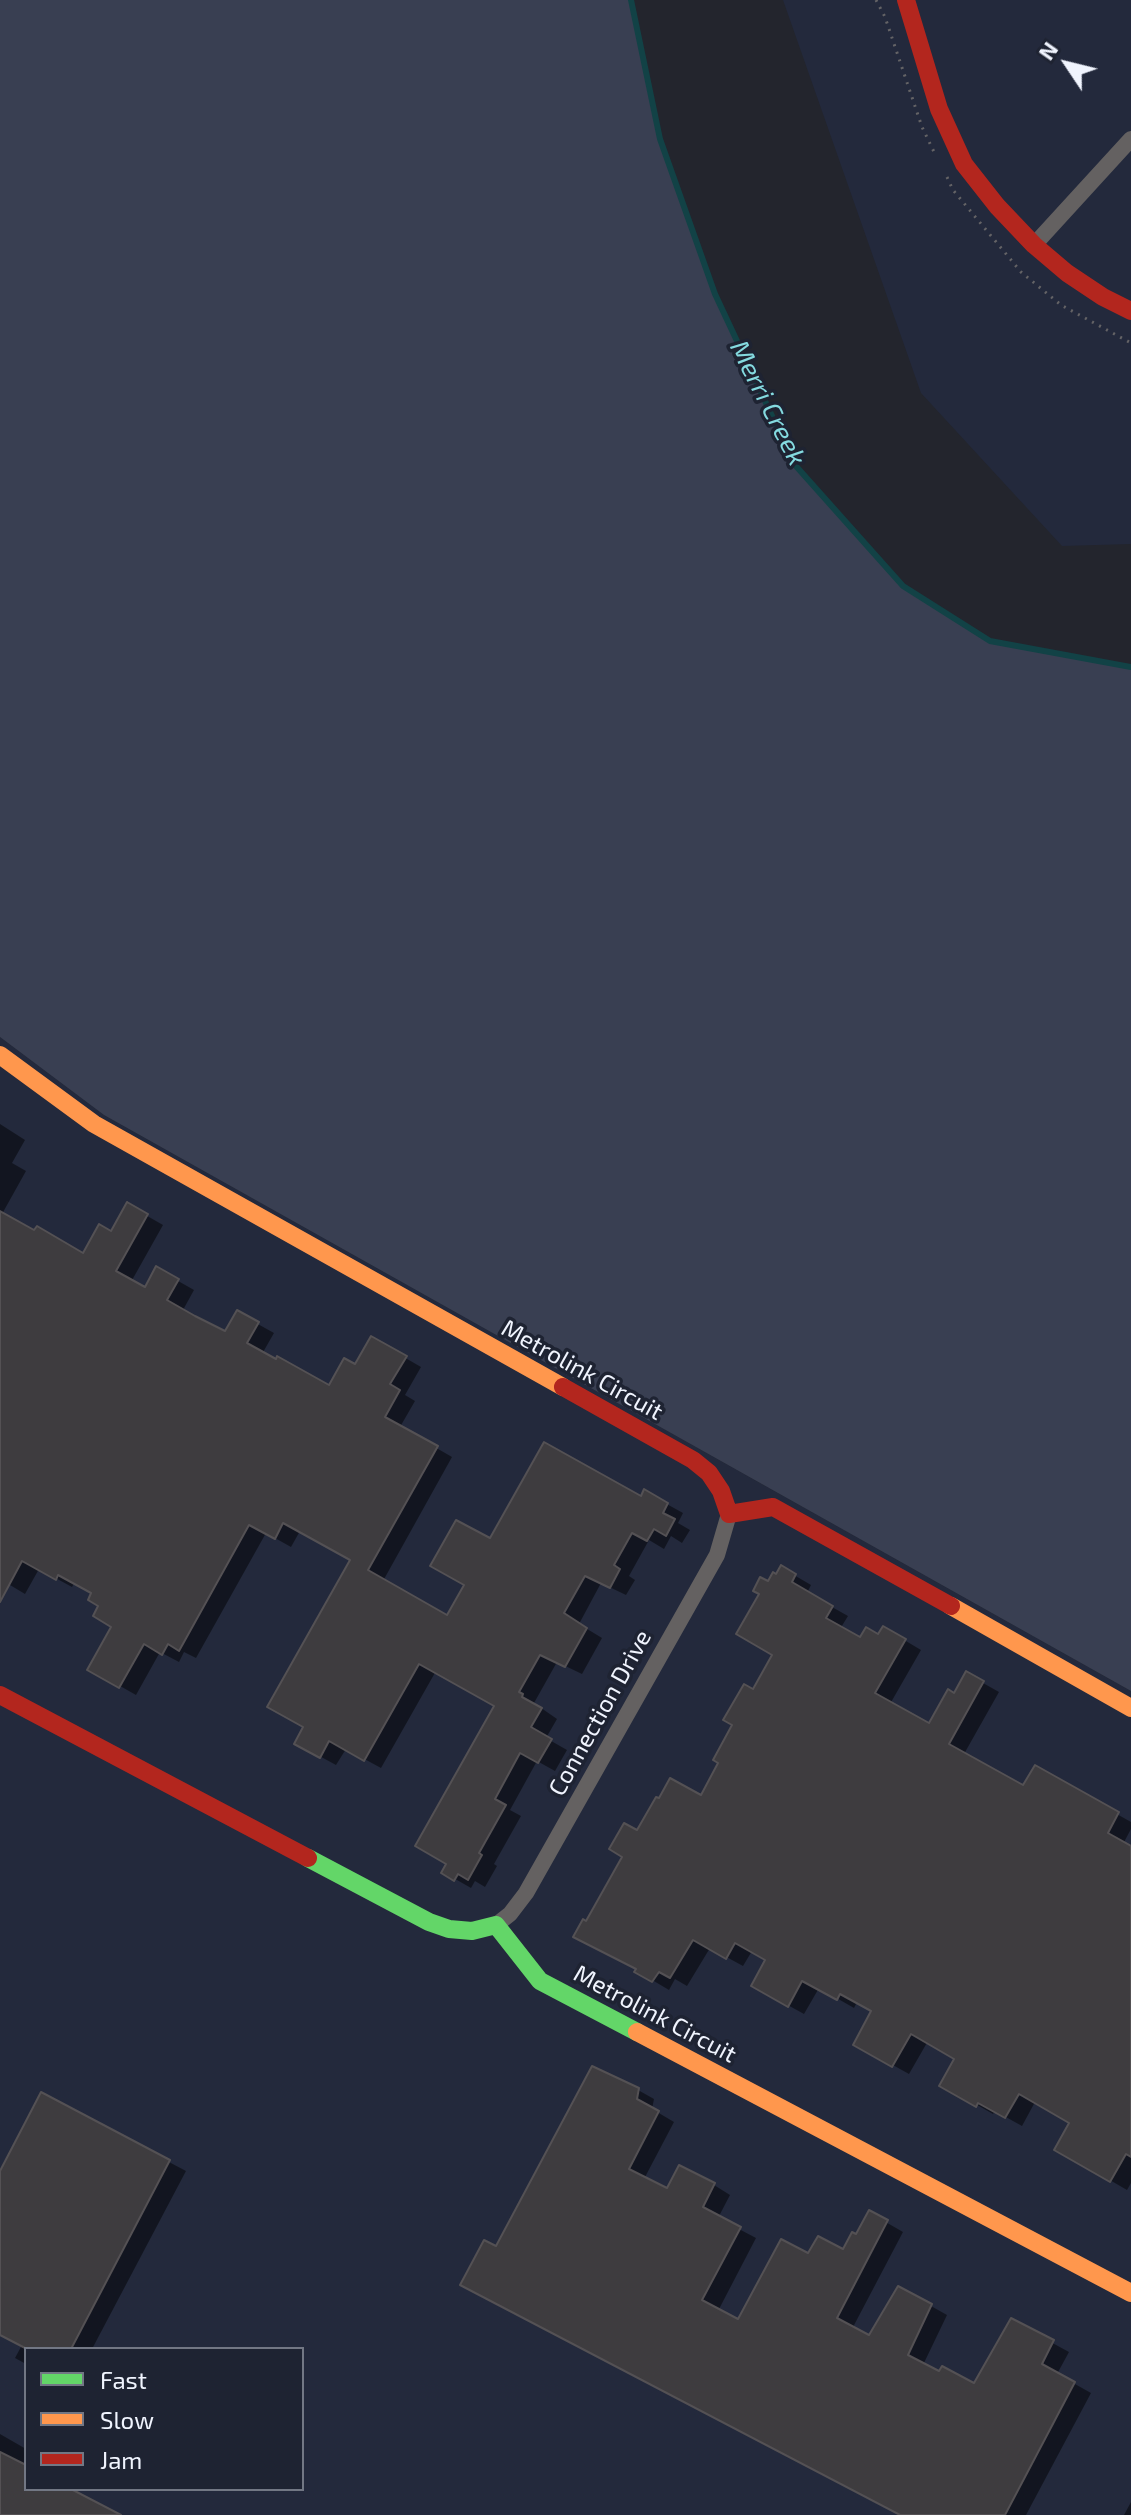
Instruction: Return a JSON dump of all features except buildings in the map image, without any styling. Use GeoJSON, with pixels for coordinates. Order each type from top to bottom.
{"type":"FeatureCollection","features":[{"type":"Feature","properties":{"kind":"street"},"geometry":{"type":"LineString","coordinates":[[906,0],[939,109],[964,164],[997,206],[1034,245],[1067,273],[1131,311]]}},
{"type":"Feature","properties":{"kind":"street"},"geometry":{"type":"LineString","coordinates":[[1034,245],[1131,139]]}},
{"type":"Feature","properties":{"kind":"street","name":"Metrolink Circuit"},"geometry":{"type":"LineString","coordinates":[[0,1055],[94,1124],[693,1460],[709,1473],[721,1491],[729,1514]]}},
{"type":"Feature","properties":{"kind":"street"},"geometry":{"type":"LineString","coordinates":[[729,1514],[773,1507],[787,1513],[1131,1708]]}},
{"type":"Feature","properties":{"kind":"street","name":"Connection Drive"},"geometry":{"type":"LineString","coordinates":[[496,1925],[510,1914],[526,1893],[717,1555],[729,1514]]}},
{"type":"Feature","properties":{"kind":"street"},"geometry":{"type":"LineString","coordinates":[[0,1695],[429,1922],[449,1929],[472,1931],[496,1925]]}},
{"type":"Feature","properties":{"kind":"street","name":"Metrolink Circuit"},"geometry":{"type":"LineString","coordinates":[[496,1925],[540,1981],[1131,2293]]}},
{"type":"Feature","properties":{"kind":"shaded area"},"geometry":{"type":"Polygon","coordinates":[[[0,0],[631,0],[660,139],[715,294],[795,465],[903,586],[990,641],[1131,667],[1131,1691],[104,1115],[0,1037],[0,0]]]}},
{"type":"Feature","properties":{"kind":"shaded area"},"geometry":{"type":"Polygon","coordinates":[[[783,0],[1131,0],[1131,544],[1062,546],[921,393],[783,0]]]}},
{"type":"Feature","properties":{"kind":"shaded area"},"geometry":{"type":"Polygon","coordinates":[[[0,1037],[104,1115],[1131,1691],[1131,2515],[0,2515],[0,1037]]]}},
{"type":"Feature","properties":{"kind":"waterway","name":"Merri Creek"},"geometry":{"type":"LineString","coordinates":[[631,0],[660,139],[715,294],[795,465],[903,586],[990,641],[1131,667]]}},
{"type":"Feature","properties":{"kind":"traffic: fast"},"geometry":{"type":"LineString","coordinates":[[308,1858],[429,1922],[449,1929],[472,1931],[496,1925],[540,1981],[637,2032]]}},
{"type":"Feature","properties":{"kind":"traffic: slow"},"geometry":{"type":"LineString","coordinates":[[0,1055],[94,1124],[563,1387]]}},
{"type":"Feature","properties":{"kind":"traffic: slow"},"geometry":{"type":"LineString","coordinates":[[951,1606],[1131,1708]]}},
{"type":"Feature","properties":{"kind":"traffic: slow"},"geometry":{"type":"LineString","coordinates":[[637,2032],[1131,2293]]}},
{"type":"Feature","properties":{"kind":"traffic: jam"},"geometry":{"type":"LineString","coordinates":[[906,0],[939,109],[964,164],[997,206],[1034,245],[1067,273],[1131,311]]}},
{"type":"Feature","properties":{"kind":"traffic: jam"},"geometry":{"type":"LineString","coordinates":[[563,1387],[693,1460],[709,1473],[721,1491],[729,1514],[773,1507],[951,1606]]}},
{"type":"Feature","properties":{"kind":"traffic: jam"},"geometry":{"type":"LineString","coordinates":[[0,1695],[308,1858]]}}]}
